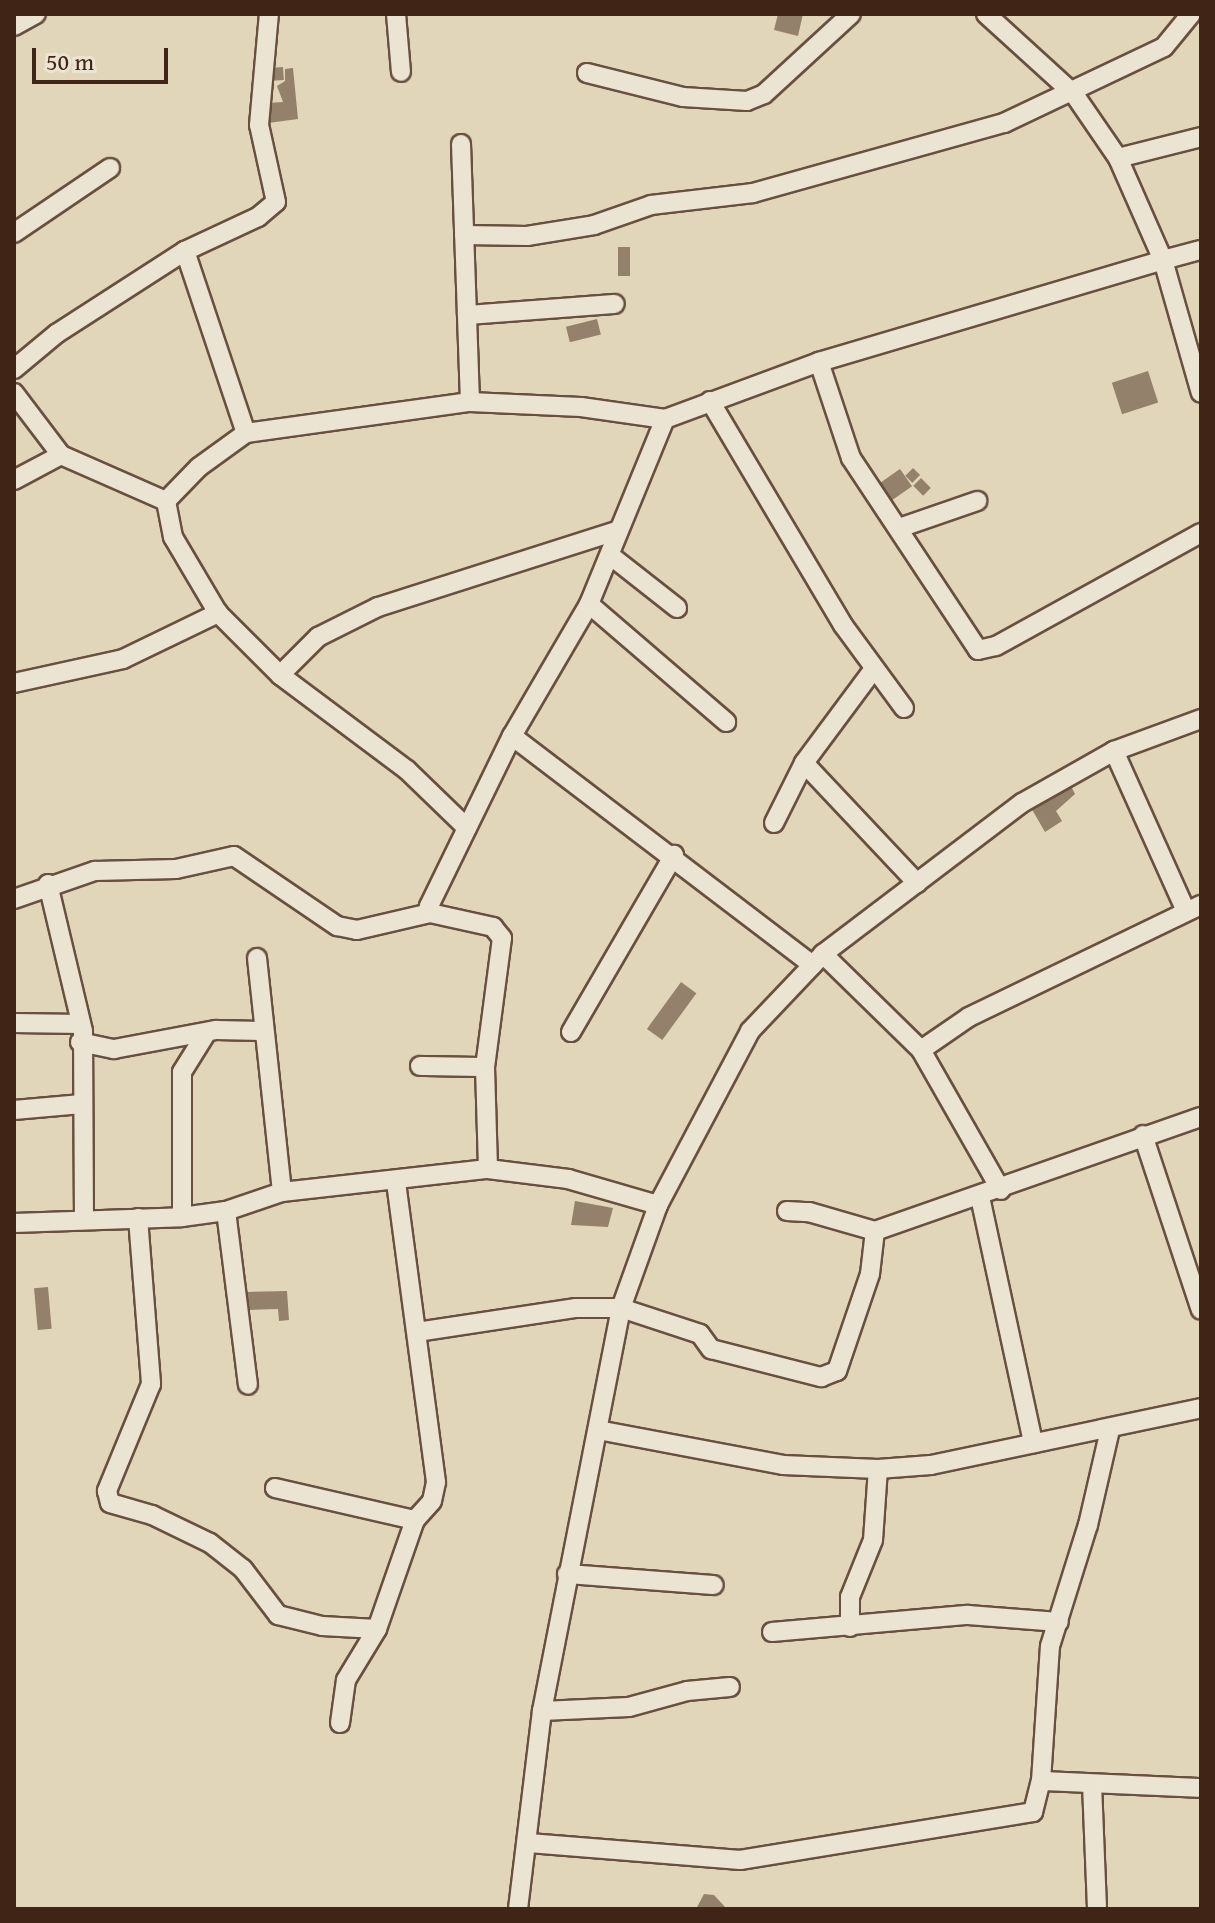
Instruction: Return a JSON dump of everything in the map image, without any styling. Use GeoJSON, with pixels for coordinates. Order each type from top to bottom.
{"type":"FeatureCollection","features":[{"type":"Feature","properties":{"kind":"street"},"geometry":{"type":"LineString","coordinates":[[14,26],[36,14]]}},
{"type":"Feature","properties":{"kind":"street"},"geometry":{"type":"LineString","coordinates":[[14,369],[56,334],[185,251],[258,217],[276,202],[259,125],[269,14]]}},
{"type":"Feature","properties":{"kind":"street"},"geometry":{"type":"LineString","coordinates":[[396,14],[401,72]]}},
{"type":"Feature","properties":{"kind":"street"},"geometry":{"type":"LineString","coordinates":[[587,73],[683,97],[747,101],[764,94],[851,14]]}},
{"type":"Feature","properties":{"kind":"street"},"geometry":{"type":"LineString","coordinates":[[986,14],[1074,94],[1118,158],[1163,260],[1201,393]]}},
{"type":"Feature","properties":{"kind":"street"},"geometry":{"type":"LineString","coordinates":[[464,235],[527,236],[594,225],[651,205],[753,193],[1004,123],[1074,94],[1164,47],[1191,14]]}},
{"type":"Feature","properties":{"kind":"street"},"geometry":{"type":"LineString","coordinates":[[1118,158],[1201,137]]}},
{"type":"Feature","properties":{"kind":"street"},"geometry":{"type":"LineString","coordinates":[[461,144],[470,402]]}},
{"type":"Feature","properties":{"kind":"street"},"geometry":{"type":"LineString","coordinates":[[14,233],[110,168]]}},
{"type":"Feature","properties":{"kind":"street"},"geometry":{"type":"LineString","coordinates":[[166,501],[199,467],[246,433],[470,402],[581,407],[665,419],[819,362],[1201,250]]}},
{"type":"Feature","properties":{"kind":"street"},"geometry":{"type":"LineString","coordinates":[[185,251],[246,433]]}},
{"type":"Feature","properties":{"kind":"street"},"geometry":{"type":"LineString","coordinates":[[467,315],[615,304]]}},
{"type":"Feature","properties":{"kind":"street"},"geometry":{"type":"LineString","coordinates":[[819,362],[851,458],[978,650],[996,646],[1201,533]]}},
{"type":"Feature","properties":{"kind":"street"},"geometry":{"type":"LineString","coordinates":[[14,393],[61,455],[166,501]]}},
{"type":"Feature","properties":{"kind":"street"},"geometry":{"type":"LineString","coordinates":[[710,401],[873,670],[904,708]]}},
{"type":"Feature","properties":{"kind":"street"},"geometry":{"type":"LineString","coordinates":[[430,913],[429,906],[512,736],[589,604],[611,556],[616,531],[665,419]]}},
{"type":"Feature","properties":{"kind":"street"},"geometry":{"type":"LineString","coordinates":[[14,480],[61,455]]}},
{"type":"Feature","properties":{"kind":"street"},"geometry":{"type":"LineString","coordinates":[[166,501],[173,537],[218,613],[280,675],[407,770],[467,828]]}},
{"type":"Feature","properties":{"kind":"street"},"geometry":{"type":"LineString","coordinates":[[899,528],[977,501]]}},
{"type":"Feature","properties":{"kind":"street"},"geometry":{"type":"LineString","coordinates":[[280,675],[318,637],[378,607],[616,531]]}},
{"type":"Feature","properties":{"kind":"street"},"geometry":{"type":"LineString","coordinates":[[611,556],[677,608]]}},
{"type":"Feature","properties":{"kind":"street"},"geometry":{"type":"LineString","coordinates":[[589,604],[726,722]]}},
{"type":"Feature","properties":{"kind":"street"},"geometry":{"type":"LineString","coordinates":[[14,683],[123,659],[218,613]]}},
{"type":"Feature","properties":{"kind":"street"},"geometry":{"type":"LineString","coordinates":[[774,823],[804,763],[873,670]]}},
{"type":"Feature","properties":{"kind":"street"},"geometry":{"type":"LineString","coordinates":[[518,1909],[529,1843],[542,1711],[621,1308],[658,1205],[750,1031],[818,960],[1022,803],[1114,751],[1201,719]]}},
{"type":"Feature","properties":{"kind":"street"},"geometry":{"type":"LineString","coordinates":[[512,736],[818,960],[921,1050],[1001,1190]]}},
{"type":"Feature","properties":{"kind":"street"},"geometry":{"type":"LineString","coordinates":[[921,1050],[969,1017],[1194,908],[1114,751]]}},
{"type":"Feature","properties":{"kind":"street"},"geometry":{"type":"LineString","coordinates":[[804,763],[917,883]]}},
{"type":"Feature","properties":{"kind":"street"},"geometry":{"type":"LineString","coordinates":[[571,1032],[674,855]]}},
{"type":"Feature","properties":{"kind":"street"},"geometry":{"type":"LineString","coordinates":[[14,899],[48,884],[95,871],[176,869],[234,856],[337,926],[357,930],[430,913],[493,927],[502,938],[485,1067],[488,1169]]}},
{"type":"Feature","properties":{"kind":"street"},"geometry":{"type":"LineString","coordinates":[[48,884],[81,1033],[84,1218]]}},
{"type":"Feature","properties":{"kind":"street"},"geometry":{"type":"LineString","coordinates":[[257,958],[262,1031],[282,1192]]}},
{"type":"Feature","properties":{"kind":"street"},"geometry":{"type":"LineString","coordinates":[[14,1023],[81,1033],[114,1049],[205,1035],[216,1030],[262,1031]]}},
{"type":"Feature","properties":{"kind":"street"},"geometry":{"type":"LineString","coordinates":[[182,1217],[179,1134],[182,1072],[188,1057],[205,1035]]}},
{"type":"Feature","properties":{"kind":"street"},"geometry":{"type":"LineString","coordinates":[[180,1039],[188,1057]]}},
{"type":"Feature","properties":{"kind":"street"},"geometry":{"type":"LineString","coordinates":[[420,1066],[485,1067]]}},
{"type":"Feature","properties":{"kind":"street"},"geometry":{"type":"LineString","coordinates":[[14,1110],[82,1104]]}},
{"type":"Feature","properties":{"kind":"street"},"geometry":{"type":"LineString","coordinates":[[787,1211],[809,1212],[875,1231],[1001,1190],[1143,1135],[1201,1117]]}},
{"type":"Feature","properties":{"kind":"street"},"geometry":{"type":"LineString","coordinates":[[1143,1135],[1201,1310]]}},
{"type":"Feature","properties":{"kind":"street"},"geometry":{"type":"LineString","coordinates":[[14,1223],[84,1218],[182,1217],[226,1211],[282,1192],[488,1169],[568,1179],[658,1205]]}},
{"type":"Feature","properties":{"kind":"street"},"geometry":{"type":"LineString","coordinates":[[340,1723],[346,1680],[377,1629],[415,1520],[432,1501],[436,1482],[396,1181]]}},
{"type":"Feature","properties":{"kind":"street"},"geometry":{"type":"LineString","coordinates":[[980,1197],[1033,1443]]}},
{"type":"Feature","properties":{"kind":"street"},"geometry":{"type":"LineString","coordinates":[[226,1211],[248,1385]]}},
{"type":"Feature","properties":{"kind":"street"},"geometry":{"type":"LineString","coordinates":[[138,1218],[151,1384],[107,1491],[110,1503],[152,1515],[210,1543],[243,1569],[278,1615],[322,1626],[377,1629]]}},
{"type":"Feature","properties":{"kind":"street"},"geometry":{"type":"LineString","coordinates":[[417,1332],[576,1308],[621,1308],[700,1334],[711,1349],[745,1360],[829,1375],[837,1371],[870,1274],[875,1231]]}},
{"type":"Feature","properties":{"kind":"street"},"geometry":{"type":"LineString","coordinates":[[598,1430],[783,1465],[878,1469],[931,1465],[1110,1430],[1201,1408]]}},
{"type":"Feature","properties":{"kind":"street"},"geometry":{"type":"LineString","coordinates":[[529,1843],[740,1860],[1033,1812],[1041,1781],[1050,1646],[1110,1430]]}},
{"type":"Feature","properties":{"kind":"street"},"geometry":{"type":"LineString","coordinates":[[850,1627],[850,1597],[873,1540],[878,1469]]}},
{"type":"Feature","properties":{"kind":"street"},"geometry":{"type":"LineString","coordinates":[[275,1488],[415,1520]]}},
{"type":"Feature","properties":{"kind":"street"},"geometry":{"type":"LineString","coordinates":[[567,1574],[714,1585]]}},
{"type":"Feature","properties":{"kind":"street"},"geometry":{"type":"LineString","coordinates":[[772,1632],[968,1615],[1059,1622]]}},
{"type":"Feature","properties":{"kind":"street"},"geometry":{"type":"LineString","coordinates":[[542,1711],[629,1707],[687,1691],[730,1687]]}},
{"type":"Feature","properties":{"kind":"street"},"geometry":{"type":"LineString","coordinates":[[1041,1781],[1201,1788]]}},
{"type":"Feature","properties":{"kind":"street"},"geometry":{"type":"LineString","coordinates":[[1092,1784],[1097,1909]]}},
{"type":"Feature","properties":{"kind":"building"},"geometry":{"type":"Polygon","coordinates":[[[778,14],[803,14],[798,36],[774,30],[778,14]]]}},
{"type":"Feature","properties":{"kind":"building"},"geometry":{"type":"Polygon","coordinates":[[[283,67],[284,80],[269,81],[268,68],[283,67]]]}},
{"type":"Feature","properties":{"kind":"building"},"geometry":{"type":"Polygon","coordinates":[[[293,68],[298,119],[268,123],[267,103],[283,102],[277,86],[285,81],[285,69],[293,68]]]}},
{"type":"Feature","properties":{"kind":"building"},"geometry":{"type":"Polygon","coordinates":[[[618,247],[630,247],[630,276],[618,276],[618,247]]]}},
{"type":"Feature","properties":{"kind":"building"},"geometry":{"type":"Polygon","coordinates":[[[597,319],[601,335],[570,342],[566,327],[597,319]]]}},
{"type":"Feature","properties":{"kind":"building"},"geometry":{"type":"Polygon","coordinates":[[[1148,371],[1158,402],[1122,414],[1112,383],[1148,371]]]}},
{"type":"Feature","properties":{"kind":"building"},"geometry":{"type":"Polygon","coordinates":[[[913,468],[920,475],[912,483],[905,476],[913,468]]]}},
{"type":"Feature","properties":{"kind":"building"},"geometry":{"type":"Polygon","coordinates":[[[900,469],[912,486],[889,502],[877,485],[900,469]]]}},
{"type":"Feature","properties":{"kind":"building"},"geometry":{"type":"Polygon","coordinates":[[[921,478],[931,488],[923,496],[913,486],[921,478]]]}},
{"type":"Feature","properties":{"kind":"building"},"geometry":{"type":"Polygon","coordinates":[[[1070,784],[1075,794],[1056,811],[1062,821],[1045,832],[1030,806],[1070,784]]]}},
{"type":"Feature","properties":{"kind":"building"},"geometry":{"type":"Polygon","coordinates":[[[681,982],[696,993],[662,1040],[647,1029],[681,982]]]}},
{"type":"Feature","properties":{"kind":"building"},"geometry":{"type":"Polygon","coordinates":[[[575,1201],[613,1208],[608,1227],[571,1225],[575,1201]]]}},
{"type":"Feature","properties":{"kind":"building"},"geometry":{"type":"Polygon","coordinates":[[[48,1287],[52,1329],[38,1330],[34,1288],[48,1287]]]}},
{"type":"Feature","properties":{"kind":"building"},"geometry":{"type":"Polygon","coordinates":[[[287,1291],[289,1320],[279,1321],[278,1309],[248,1310],[247,1292],[287,1291]]]}},
{"type":"Feature","properties":{"kind":"building"},"geometry":{"type":"Polygon","coordinates":[[[704,1894],[714,1895],[727,1909],[696,1909],[704,1894]]]}}]}
